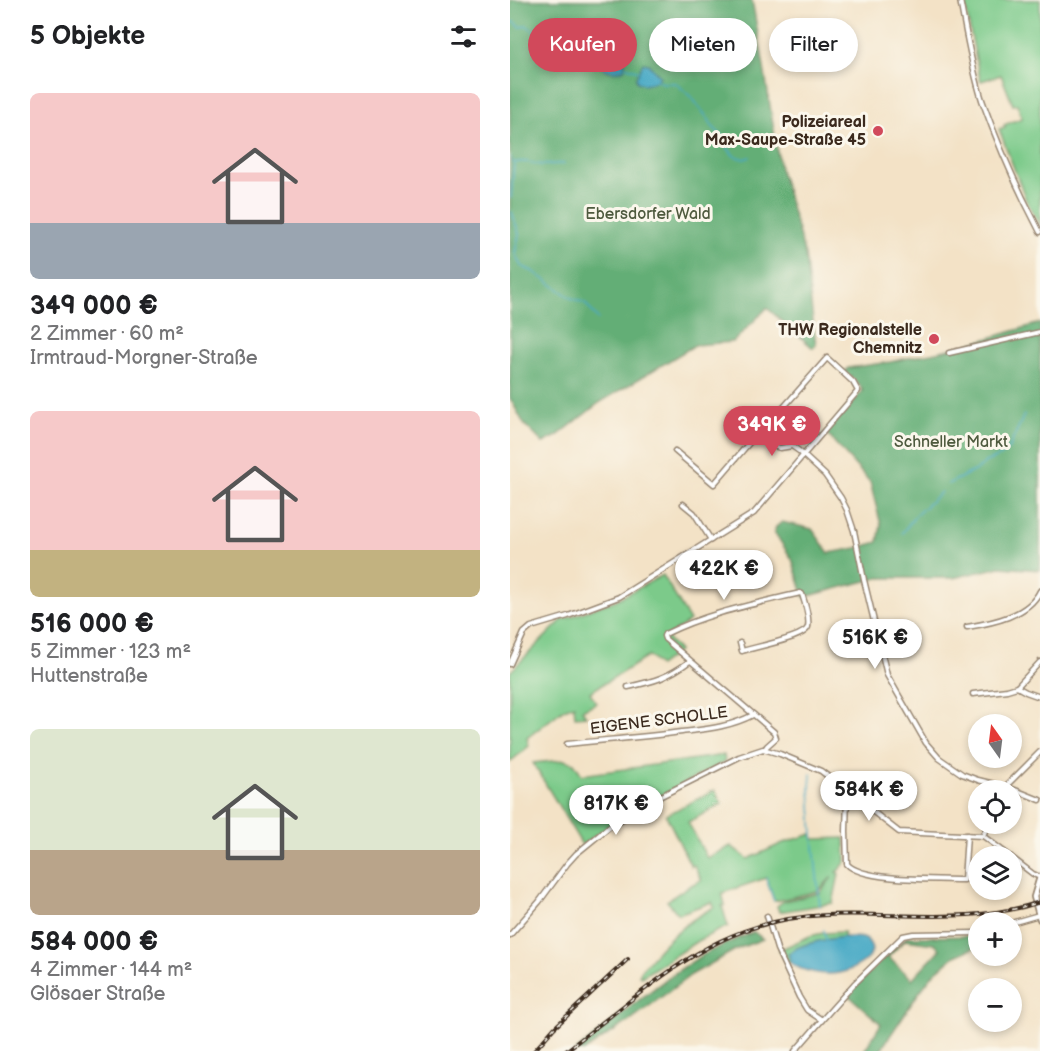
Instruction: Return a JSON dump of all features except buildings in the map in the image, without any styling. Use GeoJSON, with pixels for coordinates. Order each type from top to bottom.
{"type":"FeatureCollection","features":[{"type":"Feature","properties":{"kind":"main road"},"geometry":{"type":"LineString","coordinates":[[1039,917],[1034,897],[1040,877]]}},
{"type":"Feature","properties":{"kind":"street"},"geometry":{"type":"LineString","coordinates":[[960,0],[982,100],[1019,190],[1040,232]]}},
{"type":"Feature","properties":{"kind":"street"},"geometry":{"type":"LineString","coordinates":[[949,353],[1040,332]]}},
{"type":"Feature","properties":{"kind":"street"},"geometry":{"type":"LineString","coordinates":[[510,664],[524,633],[531,627],[619,597],[753,513],[858,391],[853,382],[827,358],[783,408],[773,415],[714,484],[675,451]]}},
{"type":"Feature","properties":{"kind":"street"},"geometry":{"type":"LineString","coordinates":[[759,433],[773,446],[780,448],[792,446],[830,481],[847,510],[854,531],[887,675],[932,751],[954,769],[978,780]]}},
{"type":"Feature","properties":{"kind":"street"},"geometry":{"type":"LineString","coordinates":[[683,504],[693,513],[711,540]]}},
{"type":"Feature","properties":{"kind":"street"},"geometry":{"type":"LineString","coordinates":[[967,627],[995,622],[1014,614],[1035,600],[1040,591]]}},
{"type":"Feature","properties":{"kind":"street"},"geometry":{"type":"LineString","coordinates":[[510,935],[576,854],[609,827],[657,798],[735,759],[765,749],[776,738],[774,732],[665,639],[665,634],[698,620],[802,594],[808,626],[803,633],[742,651],[740,643]]}},
{"type":"Feature","properties":{"kind":"street"},"geometry":{"type":"LineString","coordinates":[[1035,600],[1040,604]]}},
{"type":"Feature","properties":{"kind":"street"},"geometry":{"type":"LineString","coordinates":[[628,687],[661,679],[690,661]]}},
{"type":"Feature","properties":{"kind":"street"},"geometry":{"type":"LineString","coordinates":[[973,694],[1017,687],[1040,662]]}},
{"type":"Feature","properties":{"kind":"street"},"geometry":{"type":"LineString","coordinates":[[1017,687],[1040,697]]}},
{"type":"Feature","properties":{"kind":"street","name":"EIGENE SCHOLLE"},"geometry":{"type":"LineString","coordinates":[[567,744],[639,738],[725,726],[753,715]]}},
{"type":"Feature","properties":{"kind":"street"},"geometry":{"type":"LineString","coordinates":[[765,749],[821,771],[899,832],[983,836],[996,846]]}},
{"type":"Feature","properties":{"kind":"street"},"geometry":{"type":"LineString","coordinates":[[1012,780],[1040,752]]}},
{"type":"Feature","properties":{"kind":"street"},"geometry":{"type":"LineString","coordinates":[[849,792],[846,831],[849,867],[890,878],[964,880],[967,835]]}},
{"type":"Feature","properties":{"kind":"street"},"geometry":{"type":"LineString","coordinates":[[1022,793],[1040,800]]}},
{"type":"Feature","properties":{"kind":"street"},"geometry":{"type":"LineString","coordinates":[[1022,865],[1040,877]]}},
{"type":"Feature","properties":{"kind":"street"},"geometry":{"type":"LineString","coordinates":[[767,916],[777,949],[799,997],[807,1010],[822,1020]]}},
{"type":"Feature","properties":{"kind":"street"},"geometry":{"type":"LineString","coordinates":[[1022,921],[1039,917]]}},
{"type":"Feature","properties":{"kind":"street"},"geometry":{"type":"LineString","coordinates":[[795,1051],[865,973],[903,936],[968,933]]}},
{"type":"Feature","properties":{"kind":"green space","name":"Ebersdorfer Wald"},"geometry":{"type":"Polygon","coordinates":[[[510,0],[752,0],[755,18],[649,18],[649,72],[757,72],[757,28],[780,169],[805,255],[816,345],[813,348],[767,308],[733,342],[695,345],[599,403],[557,436],[543,443],[524,424],[510,398],[510,0]]]}},
{"type":"Feature","properties":{"kind":"green space"},"geometry":{"type":"Polygon","coordinates":[[[964,0],[1040,0],[1040,226],[1026,200],[999,129],[1022,118],[1017,104],[1013,105],[1001,75],[981,81],[980,79],[964,0]]]}},
{"type":"Feature","properties":{"kind":"green space","name":"Schneller Markt"},"geometry":{"type":"Polygon","coordinates":[[[1040,323],[1040,570],[1000,567],[953,578],[878,578],[804,597],[792,559],[774,532],[782,522],[812,529],[829,553],[878,542],[881,525],[870,482],[826,433],[863,391],[845,371],[848,368],[890,362],[959,347],[1040,323]]]}},
{"type":"Feature","properties":{"kind":"green space"},"geometry":{"type":"Polygon","coordinates":[[[663,575],[690,621],[668,636],[679,651],[659,666],[649,656],[590,692],[596,703],[582,710],[586,716],[575,717],[574,705],[564,709],[527,738],[529,746],[510,762],[510,672],[562,620],[616,600],[663,575]]]}},
{"type":"Feature","properties":{"kind":"green space"},"geometry":{"type":"Polygon","coordinates":[[[724,755],[725,762],[635,809],[582,845],[533,763],[564,760],[574,763],[582,775],[724,755]]]}},
{"type":"Feature","properties":{"kind":"green space"},"geometry":{"type":"Polygon","coordinates":[[[715,790],[722,804],[688,822],[707,858],[731,846],[748,859],[783,843],[812,834],[814,839],[845,838],[846,862],[837,872],[839,874],[833,903],[779,912],[777,906],[784,901],[820,893],[832,877],[818,891],[776,901],[774,901],[766,878],[722,893],[725,905],[722,906],[728,926],[699,940],[641,977],[639,975],[642,969],[666,942],[692,920],[714,907],[712,902],[678,914],[667,901],[701,880],[694,865],[691,866],[666,815],[715,790]]]}},
{"type":"Feature","properties":{"kind":"green space"},"geometry":{"type":"Polygon","coordinates":[[[754,932],[763,939],[737,949],[691,975],[628,1022],[584,1051],[576,1051],[644,996],[687,965],[711,951],[754,932]]]}},
{"type":"Feature","properties":{"kind":"green space"},"geometry":{"type":"Polygon","coordinates":[[[844,932],[844,937],[803,946],[788,963],[779,950],[810,936],[844,932]]]}},
{"type":"Feature","properties":{"kind":"green space"},"geometry":{"type":"Polygon","coordinates":[[[968,936],[968,950],[955,956],[935,972],[880,1051],[864,1051],[881,1024],[848,995],[896,946],[898,947],[888,957],[912,979],[940,949],[934,944],[905,940],[899,944],[907,937],[968,936]]]}},
{"type":"Feature","properties":{"kind":"water"},"geometry":{"type":"Polygon","coordinates":[[[643,63],[649,65],[649,72],[656,72],[660,76],[657,81],[645,85],[637,82],[636,78],[643,63]]]}},
{"type":"Feature","properties":{"kind":"water"},"geometry":{"type":"Polygon","coordinates":[[[844,937],[864,938],[872,949],[867,959],[850,970],[833,974],[820,973],[807,971],[789,962],[788,954],[799,947],[844,937]]]}},
{"type":"Feature","properties":{"kind":"waterway"},"geometry":{"type":"LineString","coordinates":[[510,23],[514,22],[520,27],[528,26]]}},
{"type":"Feature","properties":{"kind":"waterway"},"geometry":{"type":"LineString","coordinates":[[657,81],[676,83],[693,99],[712,126],[725,139],[727,147],[734,156],[744,159],[750,157]]}},
{"type":"Feature","properties":{"kind":"waterway"},"geometry":{"type":"LineString","coordinates":[[510,156],[514,163],[511,198]]}},
{"type":"Feature","properties":{"kind":"waterway"},"geometry":{"type":"LineString","coordinates":[[515,163],[564,164]]}},
{"type":"Feature","properties":{"kind":"waterway"},"geometry":{"type":"LineString","coordinates":[[512,212],[519,234],[515,253],[521,266],[534,272],[571,298],[585,303],[598,319]]}},
{"type":"Feature","properties":{"kind":"waterway"},"geometry":{"type":"LineString","coordinates":[[948,484],[980,468],[985,462],[1001,456],[1009,448],[1024,415]]}},
{"type":"Feature","properties":{"kind":"waterway"},"geometry":{"type":"LineString","coordinates":[[902,533],[916,515],[941,492]]}},
{"type":"Feature","properties":{"kind":"waterway"},"geometry":{"type":"LineString","coordinates":[[811,774],[813,836],[820,906]]}},
{"type":"Feature","properties":{"kind":"waterway"},"geometry":{"type":"LineString","coordinates":[[766,878],[774,901]]}},
{"type":"Feature","properties":{"kind":"waterway"},"geometry":{"type":"LineString","coordinates":[[824,930],[826,940]]}},
{"type":"Feature","properties":{"kind":"railway"},"geometry":{"type":"LineString","coordinates":[[566,1051],[651,985],[696,954],[720,941],[769,923],[827,915],[935,916],[988,913],[1040,902]]}},
{"type":"Feature","properties":{"kind":"railway"},"geometry":{"type":"LineString","coordinates":[[534,1051],[554,1028],[628,959]]}},
{"type":"Feature","properties":{"kind":"place","name":"Polizeiareal Max-Saupe-Straße 45"},"geometry":{"type":"Point","coordinates":[878,131]}},
{"type":"Feature","properties":{"kind":"place","name":"THW Regionalstelle Chemnitz"},"geometry":{"type":"Point","coordinates":[934,339]}}]}
